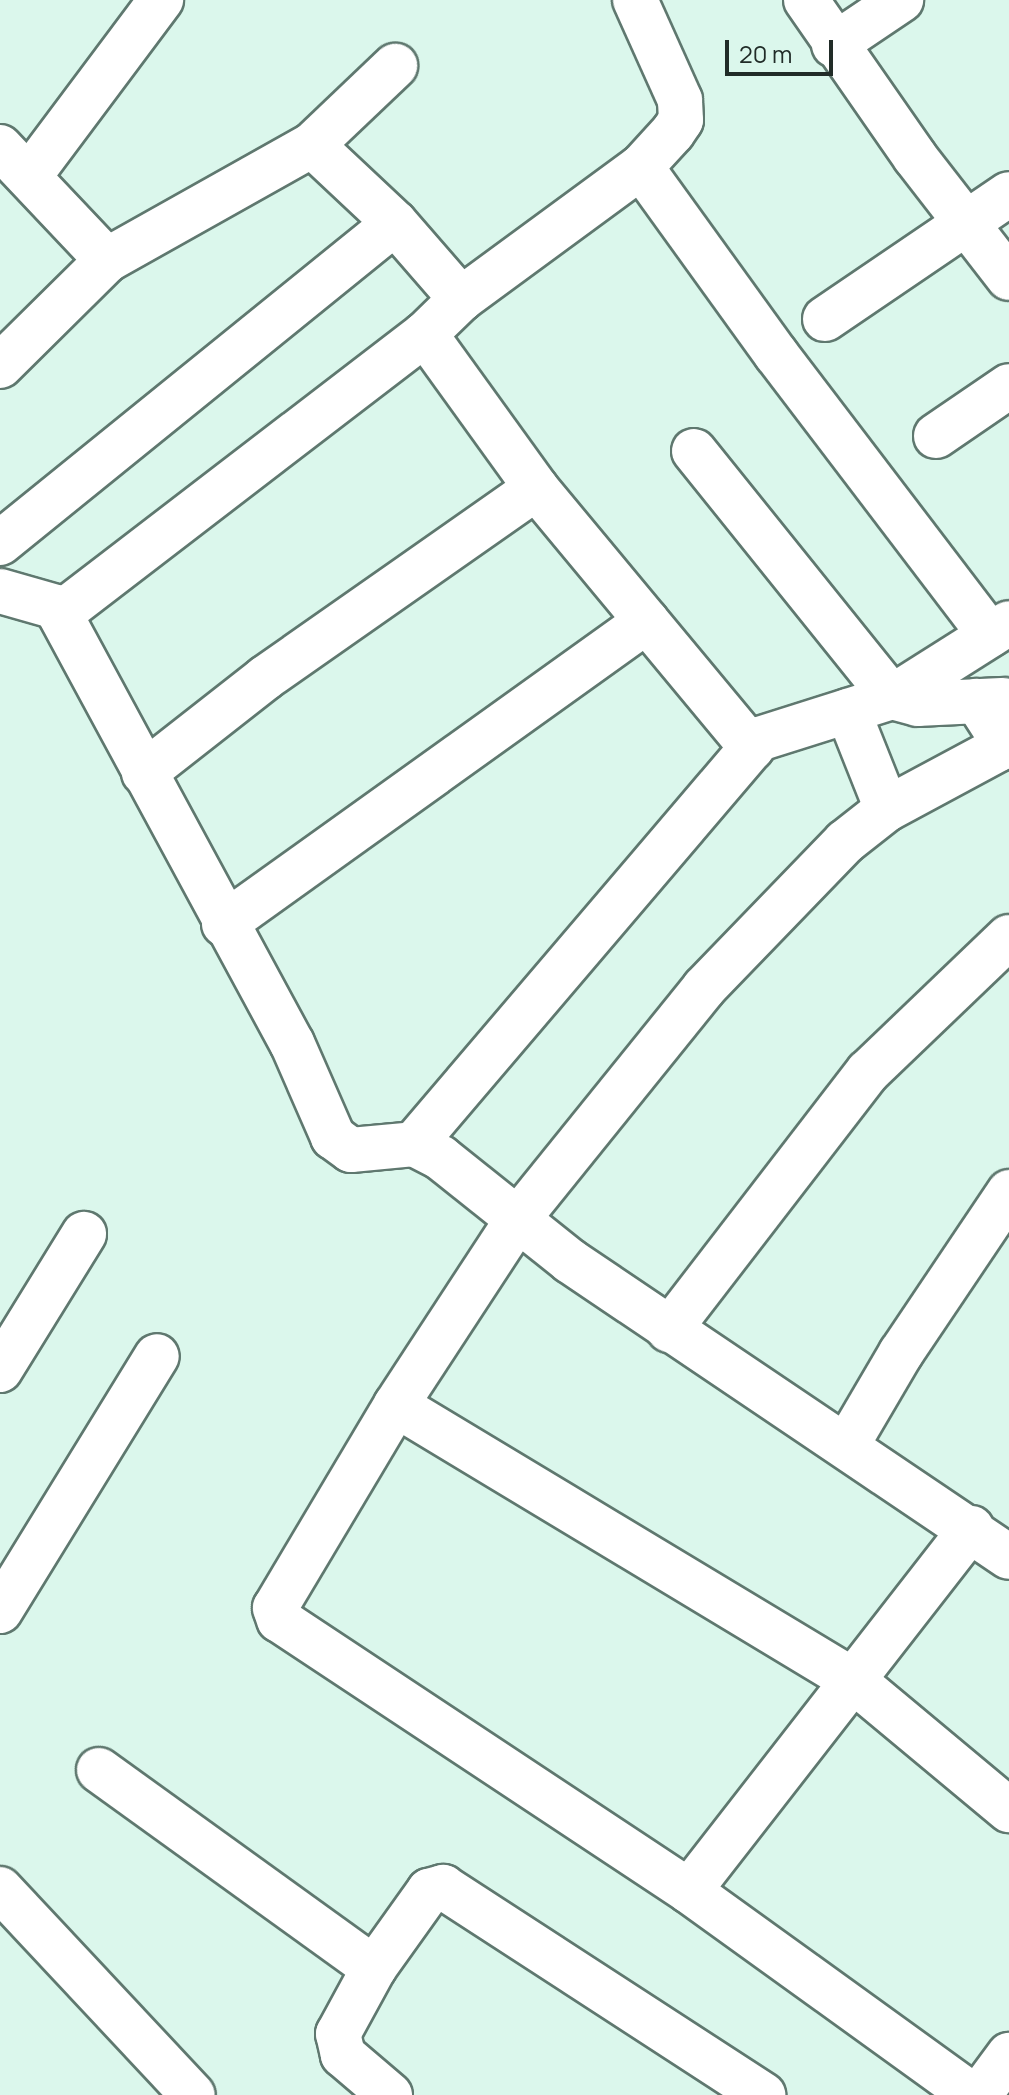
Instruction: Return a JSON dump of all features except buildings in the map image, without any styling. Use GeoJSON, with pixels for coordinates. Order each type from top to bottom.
{"type":"FeatureCollection","features":[{"type":"Feature","properties":{"kind":"street"},"geometry":{"type":"LineString","coordinates":[[107,260],[15,161],[161,0]]}},
{"type":"Feature","properties":{"kind":"street"},"geometry":{"type":"LineString","coordinates":[[60,614],[425,334],[461,299],[641,167],[673,132],[682,111],[672,75],[635,0]]}},
{"type":"Feature","properties":{"kind":"street"},"geometry":{"type":"LineString","coordinates":[[806,0],[834,45],[1009,278]]}},
{"type":"Feature","properties":{"kind":"street"},"geometry":{"type":"LineString","coordinates":[[834,45],[901,0]]}},
{"type":"Feature","properties":{"kind":"street"},"geometry":{"type":"LineString","coordinates":[[0,366],[107,260],[312,145],[395,66]]}},
{"type":"Feature","properties":{"kind":"street"},"geometry":{"type":"LineString","coordinates":[[312,145],[395,223],[461,299]]}},
{"type":"Feature","properties":{"kind":"street"},"geometry":{"type":"LineString","coordinates":[[414,1144],[759,739],[892,697],[1000,629],[776,354],[641,167]]}},
{"type":"Feature","properties":{"kind":"street"},"geometry":{"type":"LineString","coordinates":[[825,319],[1009,194]]}},
{"type":"Feature","properties":{"kind":"street"},"geometry":{"type":"LineString","coordinates":[[0,543],[395,223]]}},
{"type":"Feature","properties":{"kind":"street"},"geometry":{"type":"LineString","coordinates":[[425,334],[536,488],[752,748]]}},
{"type":"Feature","properties":{"kind":"street"},"geometry":{"type":"LineString","coordinates":[[936,436],[1009,386]]}},
{"type":"Feature","properties":{"kind":"street"},"geometry":{"type":"LineString","coordinates":[[694,451],[892,697],[918,704],[993,700],[1000,737],[999,749],[887,809],[824,862],[704,988],[517,1220],[396,1405],[279,1596],[275,1608],[279,1620],[689,1891],[972,2095],[983,2090],[1009,2055]]}},
{"type":"Feature","properties":{"kind":"street"},"geometry":{"type":"LineString","coordinates":[[144,773],[265,678],[536,488]]}},
{"type":"Feature","properties":{"kind":"street"},"geometry":{"type":"LineString","coordinates":[[0,591],[56,607],[224,924],[310,1077],[333,1137],[363,1152],[414,1144],[441,1158],[517,1220],[669,1330],[972,1528],[1009,1557]]}},
{"type":"Feature","properties":{"kind":"street"},"geometry":{"type":"LineString","coordinates":[[224,924],[647,621]]}},
{"type":"Feature","properties":{"kind":"street"},"geometry":{"type":"LineString","coordinates":[[848,711],[887,809]]}},
{"type":"Feature","properties":{"kind":"street"},"geometry":{"type":"LineString","coordinates":[[669,1330],[868,1072],[1009,937]]}},
{"type":"Feature","properties":{"kind":"street"},"geometry":{"type":"LineString","coordinates":[[847,1445],[901,1353],[1009,1192]]}},
{"type":"Feature","properties":{"kind":"street"},"geometry":{"type":"LineString","coordinates":[[0,1370],[84,1234]]}},
{"type":"Feature","properties":{"kind":"street"},"geometry":{"type":"LineString","coordinates":[[0,1611],[157,1356]]}},
{"type":"Feature","properties":{"kind":"street"},"geometry":{"type":"LineString","coordinates":[[396,1405],[854,1681],[1009,1810]]}},
{"type":"Feature","properties":{"kind":"street"},"geometry":{"type":"LineString","coordinates":[[689,1891],[972,1528]]}},
{"type":"Feature","properties":{"kind":"street"},"geometry":{"type":"LineString","coordinates":[[99,1770],[374,1968]]}},
{"type":"Feature","properties":{"kind":"street"},"geometry":{"type":"LineString","coordinates":[[390,2095],[343,2055],[337,2042],[374,1968],[429,1891],[450,1888],[763,2095]]}},
{"type":"Feature","properties":{"kind":"street"},"geometry":{"type":"LineString","coordinates":[[0,1889],[193,2095]]}}]}
